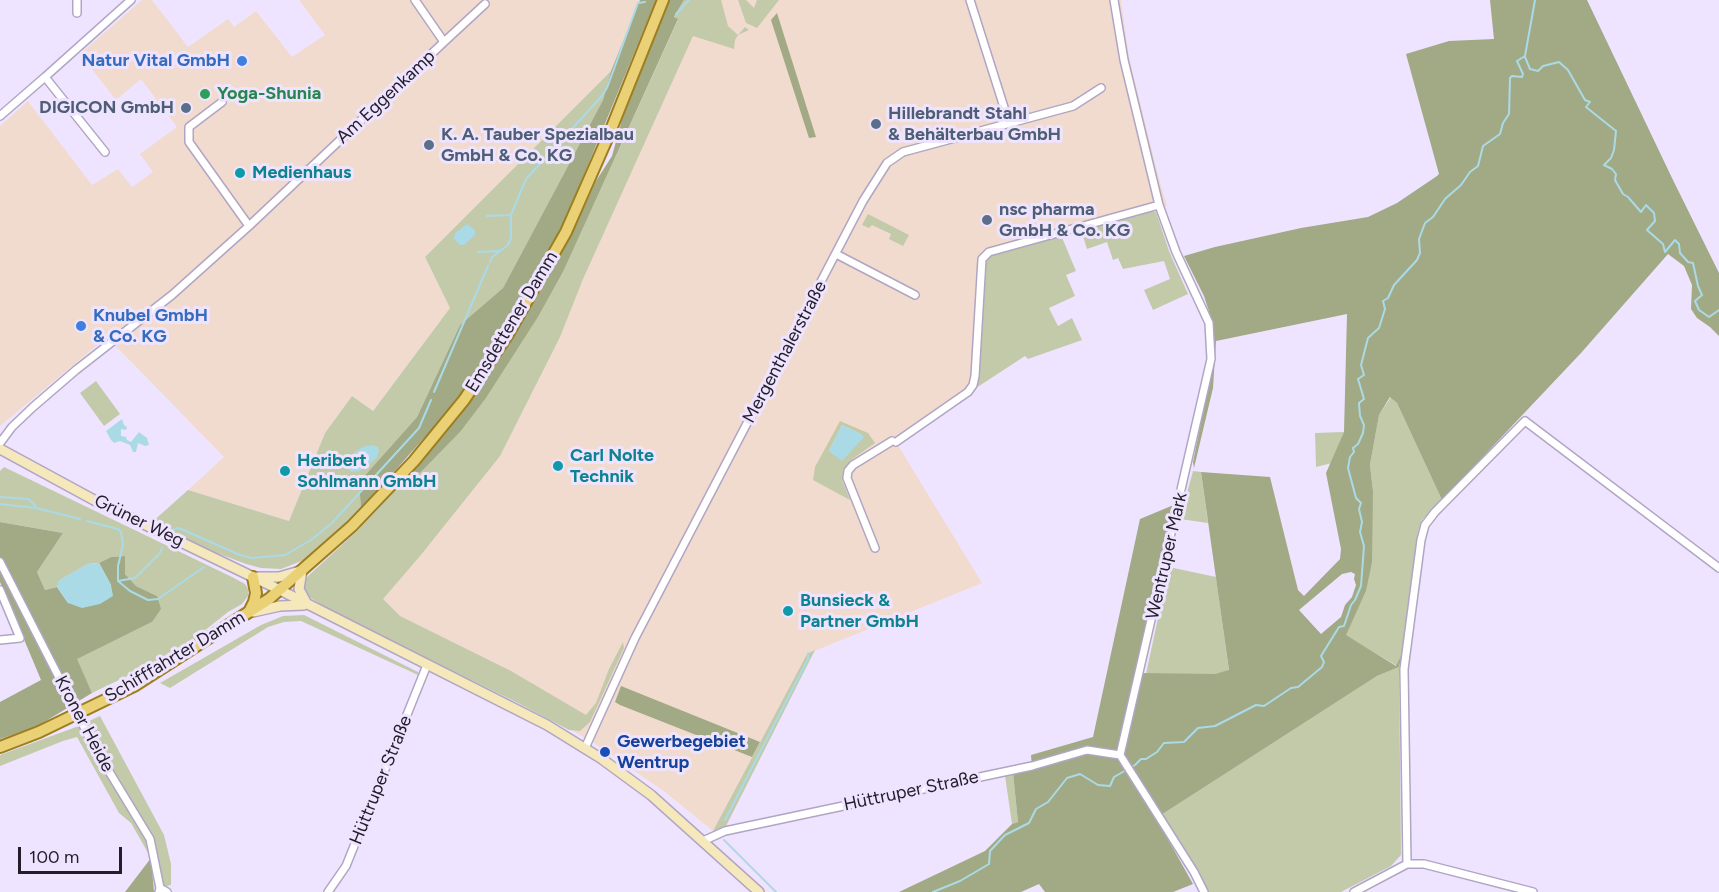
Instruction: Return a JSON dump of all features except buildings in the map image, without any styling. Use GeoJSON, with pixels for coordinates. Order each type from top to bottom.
{"type":"FeatureCollection","features":[{"type":"Feature","properties":{"kind":"main road","name":"Emsdettener Damm"},"geometry":{"type":"LineString","coordinates":[[280,590],[352,526],[414,461],[464,400],[508,334],[566,232],[610,132],[663,0]]}},
{"type":"Feature","properties":{"kind":"main road","name":"Grüner Weg"},"geometry":{"type":"LineString","coordinates":[[0,449],[86,495],[280,590]]}},
{"type":"Feature","properties":{"kind":"main road"},"geometry":{"type":"LineString","coordinates":[[249,612],[256,592],[253,577],[279,577],[302,570],[299,589],[307,604]]}},
{"type":"Feature","properties":{"kind":"main road"},"geometry":{"type":"LineString","coordinates":[[280,590],[506,703],[585,748],[651,795],[754,890]]}},
{"type":"Feature","properties":{"kind":"main road","name":"Schifffahrter Damm"},"geometry":{"type":"LineString","coordinates":[[0,747],[39,732],[134,686],[280,590]]}},
{"type":"Feature","properties":{"kind":"main road"},"geometry":{"type":"LineString","coordinates":[[249,612],[307,604]]}},
{"type":"Feature","properties":{"kind":"street"},"geometry":{"type":"LineString","coordinates":[[77,0],[77,13]]}},
{"type":"Feature","properties":{"kind":"street"},"geometry":{"type":"LineString","coordinates":[[0,117],[131,0]]}},
{"type":"Feature","properties":{"kind":"street","name":"Am Eggenkamp"},"geometry":{"type":"LineString","coordinates":[[415,0],[444,42]]}},
{"type":"Feature","properties":{"kind":"street"},"geometry":{"type":"LineString","coordinates":[[970,0],[1008,123]]}},
{"type":"Feature","properties":{"kind":"street","name":"Wentruper Mark"},"geometry":{"type":"LineString","coordinates":[[1114,0],[1124,60],[1159,205],[1176,252],[1209,323],[1211,359],[1120,755]]}},
{"type":"Feature","properties":{"kind":"street","name":"Am Eggenkamp"},"geometry":{"type":"LineString","coordinates":[[0,443],[12,427],[33,407],[172,295],[249,226],[485,4]]}},
{"type":"Feature","properties":{"kind":"street"},"geometry":{"type":"LineString","coordinates":[[45,77],[105,152]]}},
{"type":"Feature","properties":{"kind":"street","name":"Mergenthalerstraße"},"geometry":{"type":"LineString","coordinates":[[585,748],[635,638],[863,201],[887,163],[903,152],[1073,106],[1101,88]]}},
{"type":"Feature","properties":{"kind":"street"},"geometry":{"type":"LineString","coordinates":[[222,102],[189,128],[189,142],[249,226]]}},
{"type":"Feature","properties":{"kind":"street"},"geometry":{"type":"LineString","coordinates":[[875,548],[847,478],[848,471],[853,465],[894,442],[968,392],[973,385],[982,259],[989,252],[1159,205]]}},
{"type":"Feature","properties":{"kind":"street"},"geometry":{"type":"LineString","coordinates":[[836,254],[915,295]]}},
{"type":"Feature","properties":{"kind":"street"},"geometry":{"type":"LineString","coordinates":[[1407,864],[1404,669],[1421,540],[1425,525],[1435,512],[1525,421],[1719,568]]}},
{"type":"Feature","properties":{"kind":"street","name":"Kroner Heide"},"geometry":{"type":"LineString","coordinates":[[0,562],[93,745],[150,839],[162,891]]}},
{"type":"Feature","properties":{"kind":"street"},"geometry":{"type":"LineString","coordinates":[[0,590],[20,638],[0,640]]}},
{"type":"Feature","properties":{"kind":"street","name":"Hüttruper Straße"},"geometry":{"type":"LineString","coordinates":[[328,892],[346,866],[427,665]]}},
{"type":"Feature","properties":{"kind":"street","name":"Hüttruper Straße"},"geometry":{"type":"LineString","coordinates":[[703,841],[726,831],[1032,766],[1087,750],[1120,755]]}},
{"type":"Feature","properties":{"kind":"street"},"geometry":{"type":"LineString","coordinates":[[1120,755],[1204,892]]}},
{"type":"Feature","properties":{"kind":"street"},"geometry":{"type":"LineString","coordinates":[[1354,892],[1407,864],[1424,864],[1533,892]]}},
{"type":"Feature","properties":{"kind":"shaded area"},"geometry":{"type":"Polygon","coordinates":[[[142,0],[152,0],[188,47],[228,19],[234,27],[256,11],[292,57],[325,35],[299,0],[640,0],[611,71],[425,257],[450,308],[372,412],[352,396],[325,433],[289,521],[188,490],[224,457],[107,337],[0,426],[0,126],[28,101],[92,185],[118,169],[132,187],[153,172],[140,154],[177,127],[141,79],[116,100],[80,54],[142,0]]]}},
{"type":"Feature","properties":{"kind":"shaded area"},"geometry":{"type":"Polygon","coordinates":[[[640,0],[656,0],[564,223],[505,327],[462,395],[361,509],[359,482],[417,417],[460,325],[503,288],[603,100],[611,71],[640,0]]]}},
{"type":"Feature","properties":{"kind":"shaded area"},"geometry":{"type":"Polygon","coordinates":[[[669,0],[684,0],[674,17],[678,19],[564,270],[538,317],[486,398],[461,431],[420,473],[413,471],[444,435],[495,366],[540,292],[575,227],[596,181],[612,156],[622,120],[669,0]]]}},
{"type":"Feature","properties":{"kind":"shaded area","name":"Gewerbegebiet Wentrup"},"geometry":{"type":"Polygon","coordinates":[[[684,0],[1121,0],[1129,57],[1167,206],[993,254],[975,390],[896,442],[982,583],[807,654],[713,831],[665,792],[594,743],[311,582],[420,473],[564,270],[684,0]]]}},
{"type":"Feature","properties":{"kind":"shaded area"},"geometry":{"type":"Polygon","coordinates":[[[684,0],[721,0],[728,26],[738,35],[734,49],[693,36],[583,279],[560,337],[500,456],[383,599],[400,616],[511,671],[586,715],[596,703],[609,669],[623,642],[624,648],[590,722],[580,731],[569,730],[338,615],[309,597],[305,591],[304,582],[356,532],[413,471],[420,473],[461,431],[486,398],[538,317],[564,270],[678,20],[674,18],[684,0]]]}},
{"type":"Feature","properties":{"kind":"shaded area"},"geometry":{"type":"Polygon","coordinates":[[[738,0],[746,0],[754,8],[757,0],[779,0],[757,28],[746,23],[738,0]]]}},
{"type":"Feature","properties":{"kind":"shaded area"},"geometry":{"type":"Polygon","coordinates":[[[1490,0],[1587,0],[1719,273],[1719,336],[1697,318],[1691,309],[1692,285],[1684,266],[1668,254],[1581,353],[1442,500],[1397,403],[1390,397],[1379,415],[1370,465],[1373,491],[1372,562],[1366,591],[1346,635],[1396,666],[1402,654],[1399,667],[1377,676],[1156,818],[1193,884],[1173,892],[1045,892],[1039,884],[1021,892],[899,892],[985,851],[1012,824],[1018,822],[1013,773],[1032,769],[1031,755],[1093,737],[1140,519],[1176,504],[1139,673],[1215,674],[1229,670],[1201,472],[1270,477],[1298,590],[1304,596],[1340,559],[1341,549],[1326,473],[1344,432],[1347,314],[1216,341],[1213,388],[1194,468],[1193,462],[1214,359],[1213,324],[1204,296],[1184,256],[1301,228],[1368,217],[1397,203],[1437,176],[1439,174],[1406,54],[1449,41],[1494,39],[1490,0]],[[1351,572],[1342,574],[1299,610],[1321,634],[1341,617],[1356,585],[1355,574],[1351,572]]]}},
{"type":"Feature","properties":{"kind":"shaded area"},"geometry":{"type":"Polygon","coordinates":[[[777,13],[816,137],[809,138],[771,20],[777,13]]]}},
{"type":"Feature","properties":{"kind":"shaded area"},"geometry":{"type":"Polygon","coordinates":[[[745,27],[749,30],[738,35],[745,27]]]}},
{"type":"Feature","properties":{"kind":"shaded area"},"geometry":{"type":"Polygon","coordinates":[[[611,71],[603,100],[503,288],[460,325],[417,417],[359,482],[361,509],[304,560],[281,569],[261,568],[246,564],[201,547],[151,523],[188,490],[289,521],[325,433],[352,396],[373,411],[450,308],[425,257],[611,71]]]}},
{"type":"Feature","properties":{"kind":"shaded area"},"geometry":{"type":"Polygon","coordinates":[[[1149,211],[1156,212],[1169,251],[1188,294],[1153,310],[1144,290],[1170,279],[1164,261],[1123,269],[1118,258],[1113,260],[1107,242],[1087,249],[1081,230],[1149,211]]]}},
{"type":"Feature","properties":{"kind":"shaded area"},"geometry":{"type":"Polygon","coordinates":[[[868,214],[909,235],[903,246],[889,239],[891,234],[872,225],[869,228],[862,225],[868,214]]]}},
{"type":"Feature","properties":{"kind":"shaded area"},"geometry":{"type":"Polygon","coordinates":[[[467,224],[475,230],[475,235],[464,245],[460,245],[454,239],[455,233],[467,224]]]}},
{"type":"Feature","properties":{"kind":"shaded area"},"geometry":{"type":"Polygon","coordinates":[[[1061,235],[1076,271],[1066,275],[1075,296],[1049,308],[1058,326],[1072,318],[1082,340],[1028,359],[1025,356],[976,388],[987,258],[992,254],[1061,235]]]}},
{"type":"Feature","properties":{"kind":"shaded area"},"geometry":{"type":"Polygon","coordinates":[[[96,381],[120,414],[104,426],[80,393],[96,381]]]}},
{"type":"Feature","properties":{"kind":"shaded area"},"geometry":{"type":"Polygon","coordinates":[[[1391,397],[1397,403],[1442,500],[1422,520],[1418,531],[1402,654],[1397,666],[1345,635],[1366,591],[1373,491],[1370,465],[1379,415],[1391,397]]]}},
{"type":"Feature","properties":{"kind":"shaded area"},"geometry":{"type":"Polygon","coordinates":[[[122,419],[127,427],[126,430],[121,429],[121,436],[131,442],[139,432],[147,438],[149,445],[138,443],[136,452],[133,452],[130,445],[120,441],[114,443],[106,431],[122,419]]]}},
{"type":"Feature","properties":{"kind":"shaded area"},"geometry":{"type":"Polygon","coordinates":[[[840,421],[868,433],[875,443],[851,460],[843,470],[842,480],[850,500],[813,480],[815,467],[840,421]],[[842,425],[829,451],[842,460],[853,448],[861,434],[842,425]]]}},
{"type":"Feature","properties":{"kind":"shaded area"},"geometry":{"type":"Polygon","coordinates":[[[842,425],[864,437],[842,461],[829,451],[842,425]]]}},
{"type":"Feature","properties":{"kind":"shaded area"},"geometry":{"type":"Polygon","coordinates":[[[1344,432],[1332,463],[1316,467],[1315,433],[1344,432]]]}},
{"type":"Feature","properties":{"kind":"shaded area"},"geometry":{"type":"Polygon","coordinates":[[[372,445],[378,447],[376,459],[359,471],[351,472],[347,465],[355,452],[372,445]]]}},
{"type":"Feature","properties":{"kind":"shaded area"},"geometry":{"type":"Polygon","coordinates":[[[4,467],[232,577],[245,584],[248,596],[242,604],[228,612],[179,651],[92,693],[76,659],[152,622],[157,596],[136,586],[125,574],[125,556],[111,557],[99,563],[88,564],[60,580],[57,587],[45,590],[37,572],[63,533],[0,522],[0,471],[4,467]]]}},
{"type":"Feature","properties":{"kind":"shaded area"},"geometry":{"type":"Polygon","coordinates":[[[1193,471],[1201,472],[1208,523],[1180,519],[1193,471]]]}},
{"type":"Feature","properties":{"kind":"shaded area"},"geometry":{"type":"Polygon","coordinates":[[[0,522],[63,533],[37,572],[45,590],[57,587],[68,603],[111,585],[99,563],[111,557],[125,556],[125,574],[136,586],[157,596],[161,609],[152,622],[77,659],[92,693],[36,727],[0,739],[0,702],[41,680],[0,582],[0,522]]]}},
{"type":"Feature","properties":{"kind":"shaded area"},"geometry":{"type":"Polygon","coordinates":[[[99,563],[111,585],[113,596],[100,604],[82,608],[68,603],[57,587],[59,580],[88,564],[99,563]]]}},
{"type":"Feature","properties":{"kind":"shaded area"},"geometry":{"type":"Polygon","coordinates":[[[1169,567],[1216,577],[1229,671],[1215,674],[1146,674],[1169,567]]]}},
{"type":"Feature","properties":{"kind":"shaded area"},"geometry":{"type":"Polygon","coordinates":[[[304,615],[418,672],[418,675],[301,621],[284,622],[268,627],[170,688],[160,683],[261,625],[283,616],[304,615]]]}},
{"type":"Feature","properties":{"kind":"shaded area"},"geometry":{"type":"Polygon","coordinates":[[[815,650],[726,826],[713,831],[807,654],[815,650]]]}},
{"type":"Feature","properties":{"kind":"shaded area"},"geometry":{"type":"Polygon","coordinates":[[[1399,667],[1401,855],[1391,866],[1341,892],[1207,892],[1161,814],[1377,676],[1399,667]]]}},
{"type":"Feature","properties":{"kind":"shaded area"},"geometry":{"type":"Polygon","coordinates":[[[621,686],[760,742],[752,757],[620,705],[615,702],[621,686]]]}},
{"type":"Feature","properties":{"kind":"shaded area"},"geometry":{"type":"Polygon","coordinates":[[[100,716],[164,835],[171,864],[171,885],[155,889],[151,858],[131,823],[119,813],[77,737],[0,766],[0,755],[100,716]]]}},
{"type":"Feature","properties":{"kind":"shaded area"},"geometry":{"type":"Polygon","coordinates":[[[1013,773],[1018,822],[1012,824],[1005,776],[1013,773]]]}},
{"type":"Feature","properties":{"kind":"shaded area"},"geometry":{"type":"Polygon","coordinates":[[[151,858],[154,892],[125,892],[151,858]]]}},
{"type":"Feature","properties":{"kind":"waterway"},"geometry":{"type":"LineString","coordinates":[[676,14],[689,0]]}},
{"type":"Feature","properties":{"kind":"waterway"},"geometry":{"type":"LineString","coordinates":[[933,892],[960,881],[989,864],[990,851],[1005,835],[1029,823],[1036,809],[1048,802],[1067,778],[1080,774],[1098,785],[1110,786],[1114,777],[1141,759],[1146,759],[1157,752],[1164,743],[1184,742],[1198,728],[1215,726],[1256,705],[1264,706],[1291,688],[1298,687],[1322,667],[1324,662],[1321,656],[1339,627],[1344,626],[1361,586],[1364,546],[1360,532],[1361,503],[1356,498],[1348,468],[1350,457],[1354,452],[1353,448],[1358,444],[1363,433],[1364,425],[1360,416],[1359,403],[1364,399],[1358,379],[1364,375],[1361,365],[1368,338],[1379,328],[1385,309],[1383,301],[1388,298],[1394,285],[1417,260],[1420,253],[1419,239],[1425,223],[1478,166],[1483,146],[1500,134],[1509,114],[1510,78],[1512,76],[1522,77],[1523,74],[1517,61],[1525,56],[1535,0]]}},
{"type":"Feature","properties":{"kind":"waterway"},"geometry":{"type":"LineString","coordinates":[[490,262],[492,257],[508,245],[511,238],[511,215],[526,179],[601,97],[607,88],[638,3],[645,2]]}},
{"type":"Feature","properties":{"kind":"waterway"},"geometry":{"type":"LineString","coordinates":[[1525,57],[1530,69],[1538,71],[1543,66],[1559,62],[1568,70],[1585,100],[1590,102],[1586,107],[1616,131],[1614,150],[1611,158],[1604,165],[1616,174],[1615,180],[1623,194],[1641,212],[1646,205],[1654,213],[1655,221],[1647,230],[1663,244],[1665,252],[1675,240],[1679,244],[1680,253],[1688,262],[1693,263],[1702,295],[1695,301],[1699,310],[1709,317],[1719,310]]}},
{"type":"Feature","properties":{"kind":"waterway"},"geometry":{"type":"LineString","coordinates":[[487,216],[511,215]]}},
{"type":"Feature","properties":{"kind":"waterway"},"geometry":{"type":"LineString","coordinates":[[478,252],[499,251]]}},
{"type":"Feature","properties":{"kind":"waterway"},"geometry":{"type":"LineString","coordinates":[[434,392],[488,266]]}},
{"type":"Feature","properties":{"kind":"waterway"},"geometry":{"type":"LineString","coordinates":[[174,529],[179,528],[252,558],[285,555],[311,540],[332,523],[419,428],[431,400]]}},
{"type":"Feature","properties":{"kind":"waterway"},"geometry":{"type":"LineString","coordinates":[[0,497],[28,499],[36,508]]}},
{"type":"Feature","properties":{"kind":"waterway"},"geometry":{"type":"LineString","coordinates":[[0,504],[36,508],[80,519]]}},
{"type":"Feature","properties":{"kind":"waterway"},"geometry":{"type":"LineString","coordinates":[[87,521],[118,529],[121,532],[123,545],[118,566],[118,581],[135,578],[160,553],[162,548]]}},
{"type":"Feature","properties":{"kind":"waterway"},"geometry":{"type":"LineString","coordinates":[[118,581],[130,591],[148,600],[158,599],[204,567]]}},
{"type":"Feature","properties":{"kind":"waterway"},"geometry":{"type":"LineString","coordinates":[[725,820],[808,659],[808,653]]}},
{"type":"Feature","properties":{"kind":"waterway"},"geometry":{"type":"LineString","coordinates":[[724,840],[776,892]]}},
{"type":"Feature","properties":{"kind":"place","name":"Natur Vital GmbH"},"geometry":{"type":"Point","coordinates":[242,61]}},
{"type":"Feature","properties":{"kind":"place","name":"Yoga-Shunia"},"geometry":{"type":"Point","coordinates":[205,94]}},
{"type":"Feature","properties":{"kind":"place","name":"DIGICON GmbH"},"geometry":{"type":"Point","coordinates":[186,108]}},
{"type":"Feature","properties":{"kind":"place","name":"Hillebrandt Stahl & Behälterbau GmbH"},"geometry":{"type":"Point","coordinates":[876,124]}},
{"type":"Feature","properties":{"kind":"place","name":"K. A. Tauber Spezialbau GmbH & Co. KG"},"geometry":{"type":"Point","coordinates":[429,145]}},
{"type":"Feature","properties":{"kind":"place","name":"Medienhaus"},"geometry":{"type":"Point","coordinates":[240,173]}},
{"type":"Feature","properties":{"kind":"place","name":"nsc pharma GmbH & Co. KG"},"geometry":{"type":"Point","coordinates":[987,220]}},
{"type":"Feature","properties":{"kind":"place","name":"Knubel GmbH & Co. KG"},"geometry":{"type":"Point","coordinates":[81,326]}},
{"type":"Feature","properties":{"kind":"place","name":"Carl Nolte Technik"},"geometry":{"type":"Point","coordinates":[558,466]}},
{"type":"Feature","properties":{"kind":"place","name":"Heribert Sohlmann GmbH"},"geometry":{"type":"Point","coordinates":[285,471]}},
{"type":"Feature","properties":{"kind":"place","name":"Bunsieck & Partner GmbH"},"geometry":{"type":"Point","coordinates":[788,611]}},
{"type":"Feature","properties":{"kind":"place","name":"Gewerbegebiet Wentrup"},"geometry":{"type":"Point","coordinates":[605,752]}}]}
